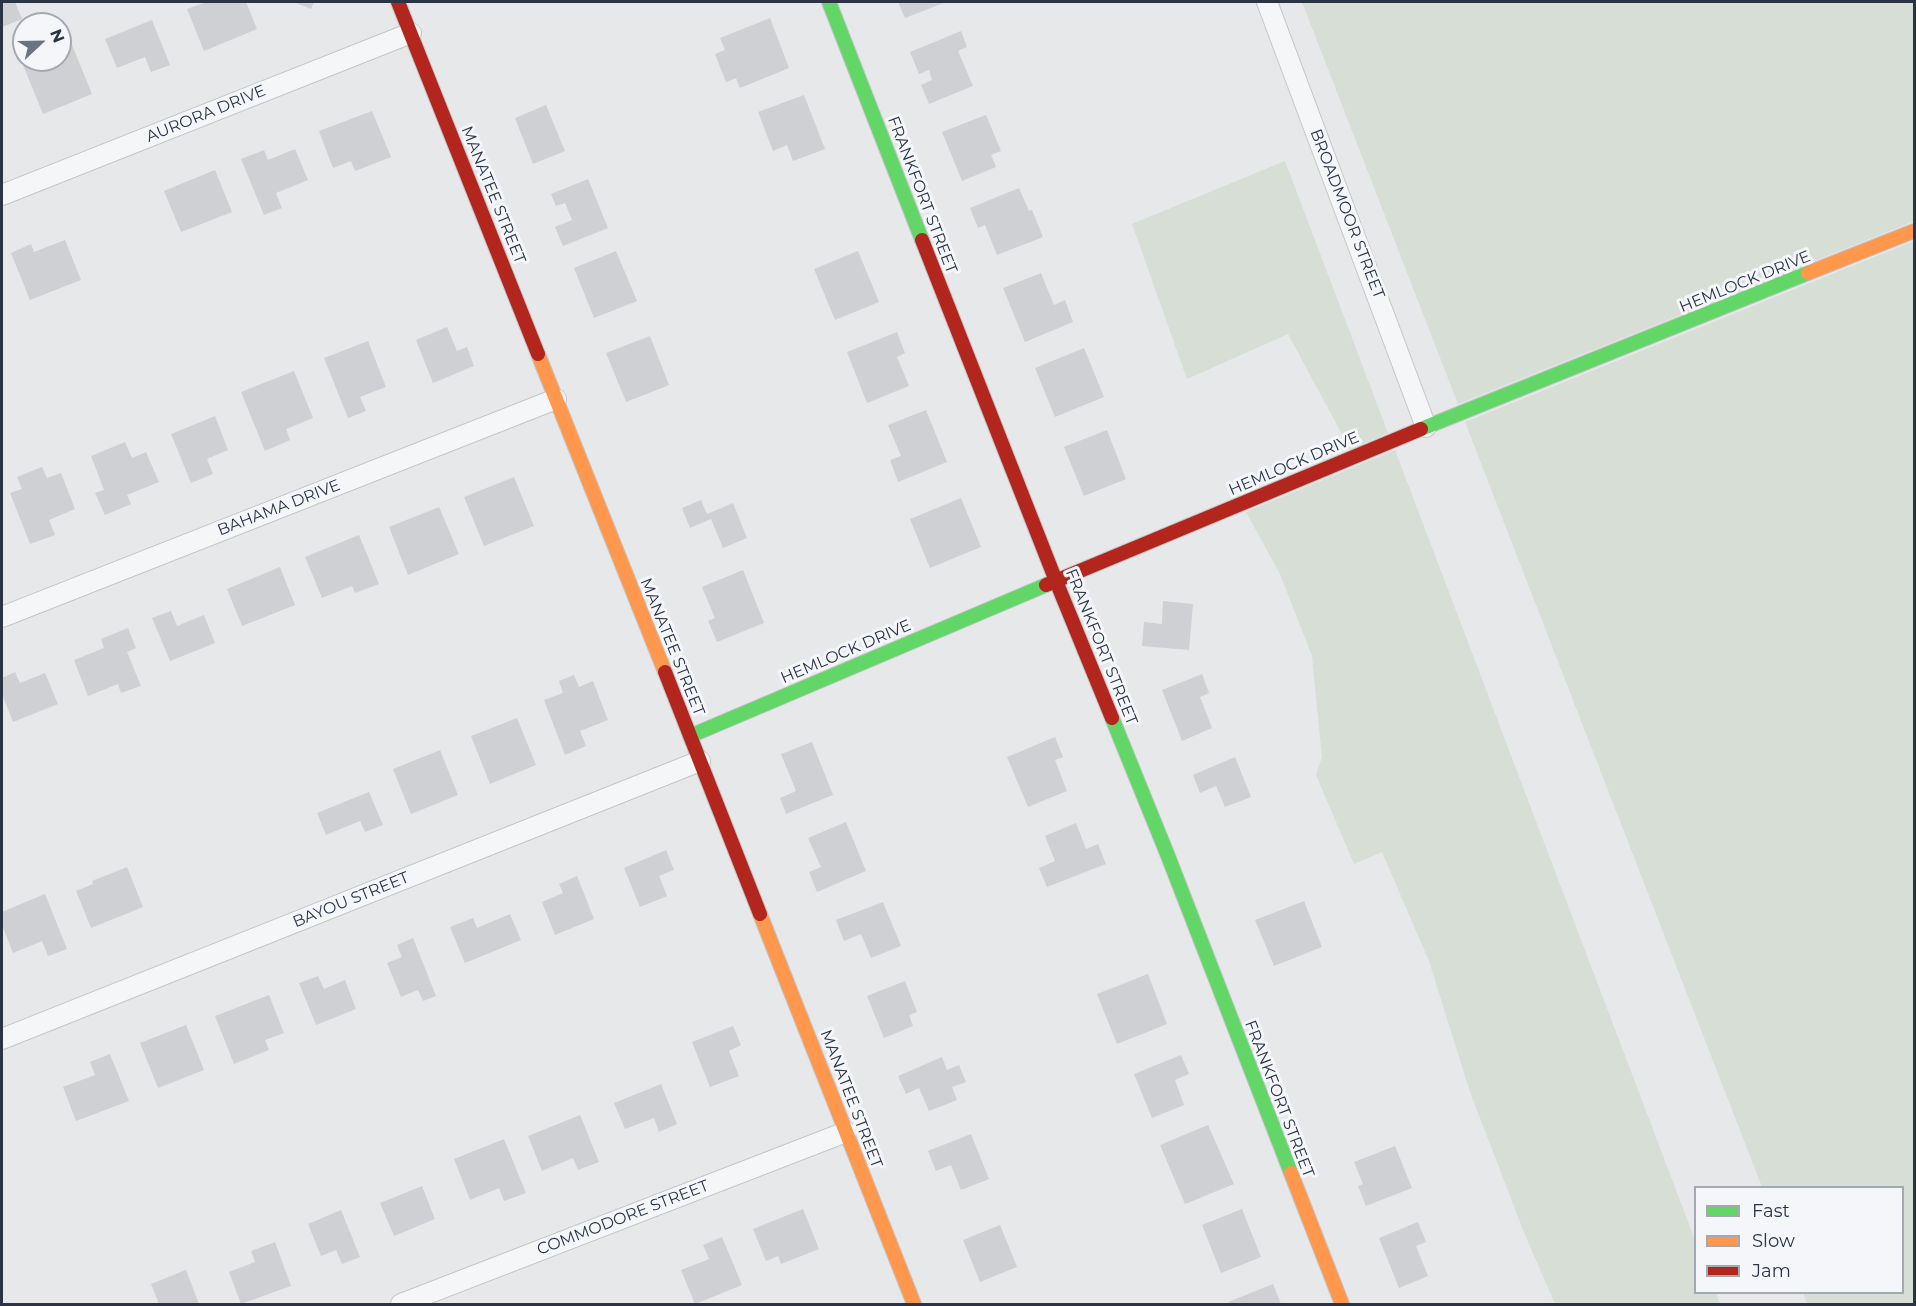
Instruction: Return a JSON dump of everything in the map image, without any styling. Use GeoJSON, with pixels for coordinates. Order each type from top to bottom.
{"type":"FeatureCollection","features":[{"type":"Feature","properties":{"kind":"street","name":"MANATEE STREET"},"geometry":{"type":"LineString","coordinates":[[398,2],[914,1305]]}},
{"type":"Feature","properties":{"kind":"street","name":"FRANKFORT STREET"},"geometry":{"type":"LineString","coordinates":[[828,2],[1056,581],[1168,856],[1342,1305]]}},
{"type":"Feature","properties":{"kind":"street","name":"BROADMOOR STREET"},"geometry":{"type":"LineString","coordinates":[[1267,2],[1426,427]]}},
{"type":"Feature","properties":{"kind":"street","name":"AURORA DRIVE"},"geometry":{"type":"LineString","coordinates":[[2,195],[411,33]]}},
{"type":"Feature","properties":{"kind":"street","name":"HEMLOCK DRIVE"},"geometry":{"type":"LineString","coordinates":[[690,736],[1426,427],[1914,231]]}},
{"type":"Feature","properties":{"kind":"street","name":"BAHAMA DRIVE"},"geometry":{"type":"LineString","coordinates":[[2,617],[556,399]]}},
{"type":"Feature","properties":{"kind":"street","name":"BAYOU STREET"},"geometry":{"type":"LineString","coordinates":[[2,1039],[700,760]]}},
{"type":"Feature","properties":{"kind":"street","name":"COMMODORE STREET"},"geometry":{"type":"LineString","coordinates":[[401,1305],[846,1132]]}},
{"type":"Feature","properties":{"kind":"shaded area"},"geometry":{"type":"Polygon","coordinates":[[[1302,2],[1914,2],[1914,221],[1458,404],[1302,2]]]}},
{"type":"Feature","properties":{"kind":"shaded area"},"geometry":{"type":"Polygon","coordinates":[[[1285,161],[1388,433],[1350,449],[1288,334],[1187,379],[1132,224],[1285,161]]]}},
{"type":"Feature","properties":{"kind":"shaded area"},"geometry":{"type":"Polygon","coordinates":[[[1914,241],[1914,1304],[1807,1304],[1803,1294],[1904,1294],[1904,1186],[1762,1186],[1465,422],[1914,241]]]}},
{"type":"Feature","properties":{"kind":"shaded area"},"geometry":{"type":"Polygon","coordinates":[[[1395,450],[1694,1237],[1694,1294],[1716,1294],[1720,1304],[1555,1304],[1525,1235],[1470,1092],[1429,961],[1382,852],[1354,864],[1316,775],[1322,757],[1312,656],[1280,574],[1246,512],[1395,450]]]}},
{"type":"Feature","properties":{"kind":"building"},"geometry":{"type":"Polygon","coordinates":[[[2,2],[15,2],[19,12],[12,12],[12,23],[2,27],[2,2]]]}},
{"type":"Feature","properties":{"kind":"building"},"geometry":{"type":"Polygon","coordinates":[[[206,2],[246,2],[257,29],[204,51],[187,9],[206,2]]]}},
{"type":"Feature","properties":{"kind":"building"},"geometry":{"type":"Polygon","coordinates":[[[294,2],[314,2],[311,9],[294,2]]]}},
{"type":"Feature","properties":{"kind":"building"},"geometry":{"type":"Polygon","coordinates":[[[898,2],[946,2],[905,18],[898,2]]]}},
{"type":"Feature","properties":{"kind":"building"},"geometry":{"type":"Polygon","coordinates":[[[770,18],[789,68],[740,88],[736,78],[726,82],[715,54],[725,50],[720,38],[770,18]]]}},
{"type":"Feature","properties":{"kind":"building"},"geometry":{"type":"Polygon","coordinates":[[[152,20],[170,65],[151,72],[145,57],[117,68],[105,39],[152,20]]]}},
{"type":"Feature","properties":{"kind":"building"},"geometry":{"type":"Polygon","coordinates":[[[961,31],[967,47],[958,51],[973,86],[929,104],[921,85],[932,80],[929,70],[919,74],[910,52],[961,31]]]}},
{"type":"Feature","properties":{"kind":"building"},"geometry":{"type":"Polygon","coordinates":[[[72,45],[92,94],[43,114],[26,72],[72,72],[72,45]]]}},
{"type":"Feature","properties":{"kind":"building"},"geometry":{"type":"Polygon","coordinates":[[[804,95],[825,149],[793,161],[787,145],[773,151],[758,112],[804,95]]]}},
{"type":"Feature","properties":{"kind":"building"},"geometry":{"type":"Polygon","coordinates":[[[546,105],[565,151],[533,164],[515,118],[546,105]]]}},
{"type":"Feature","properties":{"kind":"building"},"geometry":{"type":"Polygon","coordinates":[[[372,111],[391,157],[355,171],[351,161],[333,168],[319,131],[372,111]]]}},
{"type":"Feature","properties":{"kind":"building"},"geometry":{"type":"Polygon","coordinates":[[[986,115],[1001,151],[991,155],[996,167],[962,181],[942,132],[986,115]]]}},
{"type":"Feature","properties":{"kind":"building"},"geometry":{"type":"Polygon","coordinates":[[[295,149],[308,180],[276,193],[282,208],[264,215],[241,159],[264,150],[268,160],[295,149]]]}},
{"type":"Feature","properties":{"kind":"building"},"geometry":{"type":"Polygon","coordinates":[[[215,170],[232,212],[181,232],[164,191],[215,170]]]}},
{"type":"Feature","properties":{"kind":"building"},"geometry":{"type":"Polygon","coordinates":[[[588,179],[608,228],[563,246],[555,227],[572,220],[565,203],[556,206],[551,194],[588,179]]]}},
{"type":"Feature","properties":{"kind":"building"},"geometry":{"type":"Polygon","coordinates":[[[1019,188],[1029,211],[1032,210],[1043,237],[997,255],[985,225],[978,228],[970,208],[1019,188]]]}},
{"type":"Feature","properties":{"kind":"building"},"geometry":{"type":"Polygon","coordinates":[[[65,240],[81,280],[30,300],[11,253],[31,244],[34,252],[65,240]]]}},
{"type":"Feature","properties":{"kind":"building"},"geometry":{"type":"Polygon","coordinates":[[[616,251],[637,301],[594,318],[574,268],[616,251]]]}},
{"type":"Feature","properties":{"kind":"building"},"geometry":{"type":"Polygon","coordinates":[[[858,251],[879,302],[835,320],[814,269],[858,251]]]}},
{"type":"Feature","properties":{"kind":"building"},"geometry":{"type":"Polygon","coordinates":[[[1041,273],[1054,305],[1065,300],[1073,322],[1025,342],[1003,288],[1041,273]]]}},
{"type":"Feature","properties":{"kind":"building"},"geometry":{"type":"Polygon","coordinates":[[[447,327],[457,351],[467,347],[474,366],[433,383],[416,340],[447,327]]]}},
{"type":"Feature","properties":{"kind":"building"},"geometry":{"type":"Polygon","coordinates":[[[897,332],[905,353],[897,357],[909,386],[867,403],[847,352],[897,332]]]}},
{"type":"Feature","properties":{"kind":"building"},"geometry":{"type":"Polygon","coordinates":[[[650,336],[669,385],[626,402],[606,353],[650,336]]]}},
{"type":"Feature","properties":{"kind":"building"},"geometry":{"type":"Polygon","coordinates":[[[368,341],[386,387],[360,397],[366,411],[348,418],[324,358],[368,341]]]}},
{"type":"Feature","properties":{"kind":"building"},"geometry":{"type":"Polygon","coordinates":[[[1084,348],[1104,397],[1055,417],[1035,368],[1084,348]]]}},
{"type":"Feature","properties":{"kind":"building"},"geometry":{"type":"Polygon","coordinates":[[[294,371],[313,418],[286,429],[290,440],[265,451],[241,392],[294,371]]]}},
{"type":"Feature","properties":{"kind":"building"},"geometry":{"type":"Polygon","coordinates":[[[926,410],[947,462],[898,482],[890,460],[901,456],[888,425],[926,410]]]}},
{"type":"Feature","properties":{"kind":"building"},"geometry":{"type":"Polygon","coordinates":[[[215,416],[228,450],[207,459],[213,474],[191,483],[171,434],[215,416]]]}},
{"type":"Feature","properties":{"kind":"building"},"geometry":{"type":"Polygon","coordinates":[[[1107,430],[1126,479],[1084,496],[1064,447],[1107,430]]]}},
{"type":"Feature","properties":{"kind":"building"},"geometry":{"type":"Polygon","coordinates":[[[125,442],[132,458],[146,452],[159,482],[127,495],[131,504],[105,515],[95,493],[104,490],[91,456],[125,442]]]}},
{"type":"Feature","properties":{"kind":"building"},"geometry":{"type":"Polygon","coordinates":[[[42,467],[47,478],[61,473],[75,509],[49,520],[55,535],[30,544],[10,493],[22,489],[17,477],[42,467]]]}},
{"type":"Feature","properties":{"kind":"building"},"geometry":{"type":"Polygon","coordinates":[[[514,477],[534,526],[484,546],[464,497],[514,477]]]}},
{"type":"Feature","properties":{"kind":"building"},"geometry":{"type":"Polygon","coordinates":[[[961,498],[981,547],[930,568],[910,519],[961,498]]]}},
{"type":"Feature","properties":{"kind":"building"},"geometry":{"type":"Polygon","coordinates":[[[701,500],[707,514],[733,503],[747,538],[723,548],[711,519],[690,528],[682,508],[701,500]]]}},
{"type":"Feature","properties":{"kind":"building"},"geometry":{"type":"Polygon","coordinates":[[[439,507],[459,554],[408,575],[389,527],[439,507]]]}},
{"type":"Feature","properties":{"kind":"building"},"geometry":{"type":"Polygon","coordinates":[[[359,535],[379,584],[355,593],[352,586],[322,598],[305,557],[359,535]]]}},
{"type":"Feature","properties":{"kind":"building"},"geometry":{"type":"Polygon","coordinates":[[[280,567],[295,605],[242,626],[227,589],[280,567]]]}},
{"type":"Feature","properties":{"kind":"building"},"geometry":{"type":"Polygon","coordinates":[[[743,570],[764,623],[717,642],[708,621],[715,618],[702,587],[743,570]]]}},
{"type":"Feature","properties":{"kind":"building"},"geometry":{"type":"Polygon","coordinates":[[[1163,601],[1193,604],[1189,650],[1142,646],[1144,622],[1162,624],[1163,601]]]}},
{"type":"Feature","properties":{"kind":"building"},"geometry":{"type":"Polygon","coordinates":[[[171,611],[177,626],[204,615],[215,643],[170,661],[152,618],[171,611]]]}},
{"type":"Feature","properties":{"kind":"building"},"geometry":{"type":"Polygon","coordinates":[[[128,628],[136,648],[127,652],[141,686],[121,693],[118,684],[88,696],[74,660],[104,648],[101,639],[128,628]]]}},
{"type":"Feature","properties":{"kind":"building"},"geometry":{"type":"Polygon","coordinates":[[[15,672],[20,683],[45,673],[58,704],[13,722],[2,694],[2,678],[15,672]]]}},
{"type":"Feature","properties":{"kind":"building"},"geometry":{"type":"Polygon","coordinates":[[[1202,674],[1209,693],[1200,697],[1212,728],[1182,741],[1162,690],[1202,674]]]}},
{"type":"Feature","properties":{"kind":"building"},"geometry":{"type":"Polygon","coordinates":[[[574,675],[579,687],[593,681],[608,720],[580,731],[586,746],[565,755],[544,700],[563,693],[559,681],[574,675]]]}},
{"type":"Feature","properties":{"kind":"building"},"geometry":{"type":"Polygon","coordinates":[[[517,718],[536,765],[490,784],[471,736],[517,718]]]}},
{"type":"Feature","properties":{"kind":"building"},"geometry":{"type":"Polygon","coordinates":[[[1055,737],[1063,757],[1055,760],[1067,791],[1028,807],[1007,757],[1055,737]]]}},
{"type":"Feature","properties":{"kind":"building"},"geometry":{"type":"Polygon","coordinates":[[[812,742],[833,795],[786,814],[780,798],[796,791],[781,754],[812,742]]]}},
{"type":"Feature","properties":{"kind":"building"},"geometry":{"type":"Polygon","coordinates":[[[440,750],[458,795],[411,814],[393,769],[440,750]]]}},
{"type":"Feature","properties":{"kind":"building"},"geometry":{"type":"Polygon","coordinates":[[[1235,757],[1251,797],[1225,807],[1216,786],[1200,793],[1193,775],[1235,757]]]}},
{"type":"Feature","properties":{"kind":"building"},"geometry":{"type":"Polygon","coordinates":[[[369,792],[383,825],[365,832],[360,821],[326,835],[317,813],[369,792]]]}},
{"type":"Feature","properties":{"kind":"building"},"geometry":{"type":"Polygon","coordinates":[[[846,822],[866,871],[817,892],[809,872],[821,867],[808,838],[846,822]]]}},
{"type":"Feature","properties":{"kind":"building"},"geometry":{"type":"Polygon","coordinates":[[[1076,823],[1086,849],[1098,844],[1106,864],[1047,887],[1039,868],[1055,861],[1045,836],[1076,823]]]}},
{"type":"Feature","properties":{"kind":"building"},"geometry":{"type":"Polygon","coordinates":[[[666,850],[674,870],[659,876],[667,896],[640,907],[624,868],[666,850]]]}},
{"type":"Feature","properties":{"kind":"building"},"geometry":{"type":"Polygon","coordinates":[[[127,867],[143,907],[91,928],[76,891],[93,884],[92,881],[127,867]]]}},
{"type":"Feature","properties":{"kind":"building"},"geometry":{"type":"Polygon","coordinates":[[[577,876],[594,919],[555,935],[542,902],[563,893],[559,884],[577,876]]]}},
{"type":"Feature","properties":{"kind":"building"},"geometry":{"type":"Polygon","coordinates":[[[45,894],[67,949],[48,956],[42,941],[13,953],[2,925],[2,912],[45,894]]]}},
{"type":"Feature","properties":{"kind":"building"},"geometry":{"type":"Polygon","coordinates":[[[1304,901],[1322,947],[1274,966],[1255,920],[1304,901]]]}},
{"type":"Feature","properties":{"kind":"building"},"geometry":{"type":"Polygon","coordinates":[[[883,902],[901,946],[871,958],[861,934],[844,941],[836,920],[883,902]]]}},
{"type":"Feature","properties":{"kind":"building"},"geometry":{"type":"Polygon","coordinates":[[[510,914],[521,940],[465,963],[450,927],[473,918],[477,928],[510,914]]]}},
{"type":"Feature","properties":{"kind":"building"},"geometry":{"type":"Polygon","coordinates":[[[413,938],[436,996],[423,1001],[418,990],[401,997],[387,963],[402,957],[397,945],[413,938]]]}},
{"type":"Feature","properties":{"kind":"building"},"geometry":{"type":"Polygon","coordinates":[[[1148,974],[1167,1024],[1117,1044],[1097,994],[1148,974]]]}},
{"type":"Feature","properties":{"kind":"building"},"geometry":{"type":"Polygon","coordinates":[[[318,976],[324,989],[345,980],[356,1009],[316,1025],[299,983],[318,976]]]}},
{"type":"Feature","properties":{"kind":"building"},"geometry":{"type":"Polygon","coordinates":[[[905,981],[917,1012],[909,1015],[913,1026],[884,1038],[867,996],[905,981]]]}},
{"type":"Feature","properties":{"kind":"building"},"geometry":{"type":"Polygon","coordinates":[[[269,995],[284,1033],[265,1040],[269,1050],[234,1064],[215,1016],[269,995]]]}},
{"type":"Feature","properties":{"kind":"building"},"geometry":{"type":"Polygon","coordinates":[[[186,1025],[204,1070],[158,1088],[140,1043],[186,1025]]]}},
{"type":"Feature","properties":{"kind":"building"},"geometry":{"type":"Polygon","coordinates":[[[733,1026],[741,1045],[729,1051],[739,1076],[710,1087],[692,1042],[733,1026]]]}},
{"type":"Feature","properties":{"kind":"building"},"geometry":{"type":"Polygon","coordinates":[[[110,1054],[129,1101],[76,1121],[63,1087],[95,1075],[90,1062],[110,1054]]]}},
{"type":"Feature","properties":{"kind":"building"},"geometry":{"type":"Polygon","coordinates":[[[1181,1055],[1189,1074],[1175,1080],[1184,1105],[1152,1118],[1134,1074],[1181,1055]]]}},
{"type":"Feature","properties":{"kind":"building"},"geometry":{"type":"Polygon","coordinates":[[[942,1057],[947,1070],[959,1065],[966,1082],[952,1087],[957,1100],[929,1111],[919,1088],[906,1094],[898,1076],[942,1057]]]}},
{"type":"Feature","properties":{"kind":"building"},"geometry":{"type":"Polygon","coordinates":[[[661,1084],[677,1124],[659,1132],[654,1118],[625,1129],[614,1103],[661,1084]]]}},
{"type":"Feature","properties":{"kind":"building"},"geometry":{"type":"Polygon","coordinates":[[[580,1115],[599,1162],[578,1170],[573,1158],[542,1171],[528,1136],[580,1115]]]}},
{"type":"Feature","properties":{"kind":"building"},"geometry":{"type":"Polygon","coordinates":[[[1208,1125],[1234,1184],[1185,1204],[1160,1145],[1208,1125]]]}},
{"type":"Feature","properties":{"kind":"building"},"geometry":{"type":"Polygon","coordinates":[[[971,1134],[989,1179],[961,1190],[951,1165],[936,1171],[928,1151],[971,1134]]]}},
{"type":"Feature","properties":{"kind":"building"},"geometry":{"type":"Polygon","coordinates":[[[504,1139],[526,1193],[504,1201],[499,1188],[470,1200],[454,1159],[504,1139]]]}},
{"type":"Feature","properties":{"kind":"building"},"geometry":{"type":"Polygon","coordinates":[[[1395,1146],[1412,1188],[1366,1206],[1358,1186],[1363,1184],[1354,1162],[1395,1146]]]}},
{"type":"Feature","properties":{"kind":"building"},"geometry":{"type":"Polygon","coordinates":[[[422,1186],[435,1219],[394,1236],[380,1203],[422,1186]]]}},
{"type":"Feature","properties":{"kind":"building"},"geometry":{"type":"Polygon","coordinates":[[[803,1209],[819,1249],[781,1264],[778,1256],[766,1261],[753,1229],[803,1209]]]}},
{"type":"Feature","properties":{"kind":"building"},"geometry":{"type":"Polygon","coordinates":[[[1242,1209],[1261,1257],[1221,1273],[1202,1225],[1242,1209]]]}},
{"type":"Feature","properties":{"kind":"building"},"geometry":{"type":"Polygon","coordinates":[[[341,1210],[360,1257],[342,1264],[336,1250],[321,1256],[308,1224],[341,1210]]]}},
{"type":"Feature","properties":{"kind":"building"},"geometry":{"type":"Polygon","coordinates":[[[1418,1222],[1426,1242],[1416,1246],[1428,1276],[1399,1288],[1379,1238],[1418,1222]]]}},
{"type":"Feature","properties":{"kind":"building"},"geometry":{"type":"Polygon","coordinates":[[[1000,1225],[1017,1267],[980,1282],[963,1240],[1000,1225]]]}},
{"type":"Feature","properties":{"kind":"building"},"geometry":{"type":"Polygon","coordinates":[[[722,1237],[742,1285],[695,1304],[681,1270],[709,1259],[703,1245],[722,1237]]]}},
{"type":"Feature","properties":{"kind":"building"},"geometry":{"type":"Polygon","coordinates":[[[275,1242],[291,1286],[241,1304],[229,1272],[255,1262],[251,1251],[275,1242]]]}},
{"type":"Feature","properties":{"kind":"building"},"geometry":{"type":"Polygon","coordinates":[[[186,1270],[199,1304],[159,1304],[151,1284],[186,1270]]]}},
{"type":"Feature","properties":{"kind":"building"},"geometry":{"type":"Polygon","coordinates":[[[1273,1284],[1281,1304],[1229,1304],[1228,1302],[1273,1284]]]}},
{"type":"Feature","properties":{"kind":"traffic: fast"},"geometry":{"type":"LineString","coordinates":[[829,2],[922,240]]}},
{"type":"Feature","properties":{"kind":"traffic: fast"},"geometry":{"type":"LineString","coordinates":[[1421,429],[1808,273]]}},
{"type":"Feature","properties":{"kind":"traffic: fast"},"geometry":{"type":"LineString","coordinates":[[690,736],[1046,585]]}},
{"type":"Feature","properties":{"kind":"traffic: fast"},"geometry":{"type":"LineString","coordinates":[[1112,718],[1291,1173]]}},
{"type":"Feature","properties":{"kind":"traffic: slow"},"geometry":{"type":"LineString","coordinates":[[1808,273],[1914,231]]}},
{"type":"Feature","properties":{"kind":"traffic: slow"},"geometry":{"type":"LineString","coordinates":[[538,354],[665,672]]}},
{"type":"Feature","properties":{"kind":"traffic: slow"},"geometry":{"type":"LineString","coordinates":[[760,914],[914,1304]]}},
{"type":"Feature","properties":{"kind":"traffic: slow"},"geometry":{"type":"LineString","coordinates":[[1291,1173],[1342,1304]]}},
{"type":"Feature","properties":{"kind":"traffic: jam"},"geometry":{"type":"LineString","coordinates":[[398,2],[538,354]]}},
{"type":"Feature","properties":{"kind":"traffic: jam"},"geometry":{"type":"LineString","coordinates":[[922,240],[1112,718]]}},
{"type":"Feature","properties":{"kind":"traffic: jam"},"geometry":{"type":"LineString","coordinates":[[1046,585],[1421,429]]}},
{"type":"Feature","properties":{"kind":"traffic: jam"},"geometry":{"type":"LineString","coordinates":[[665,672],[760,914]]}}]}
